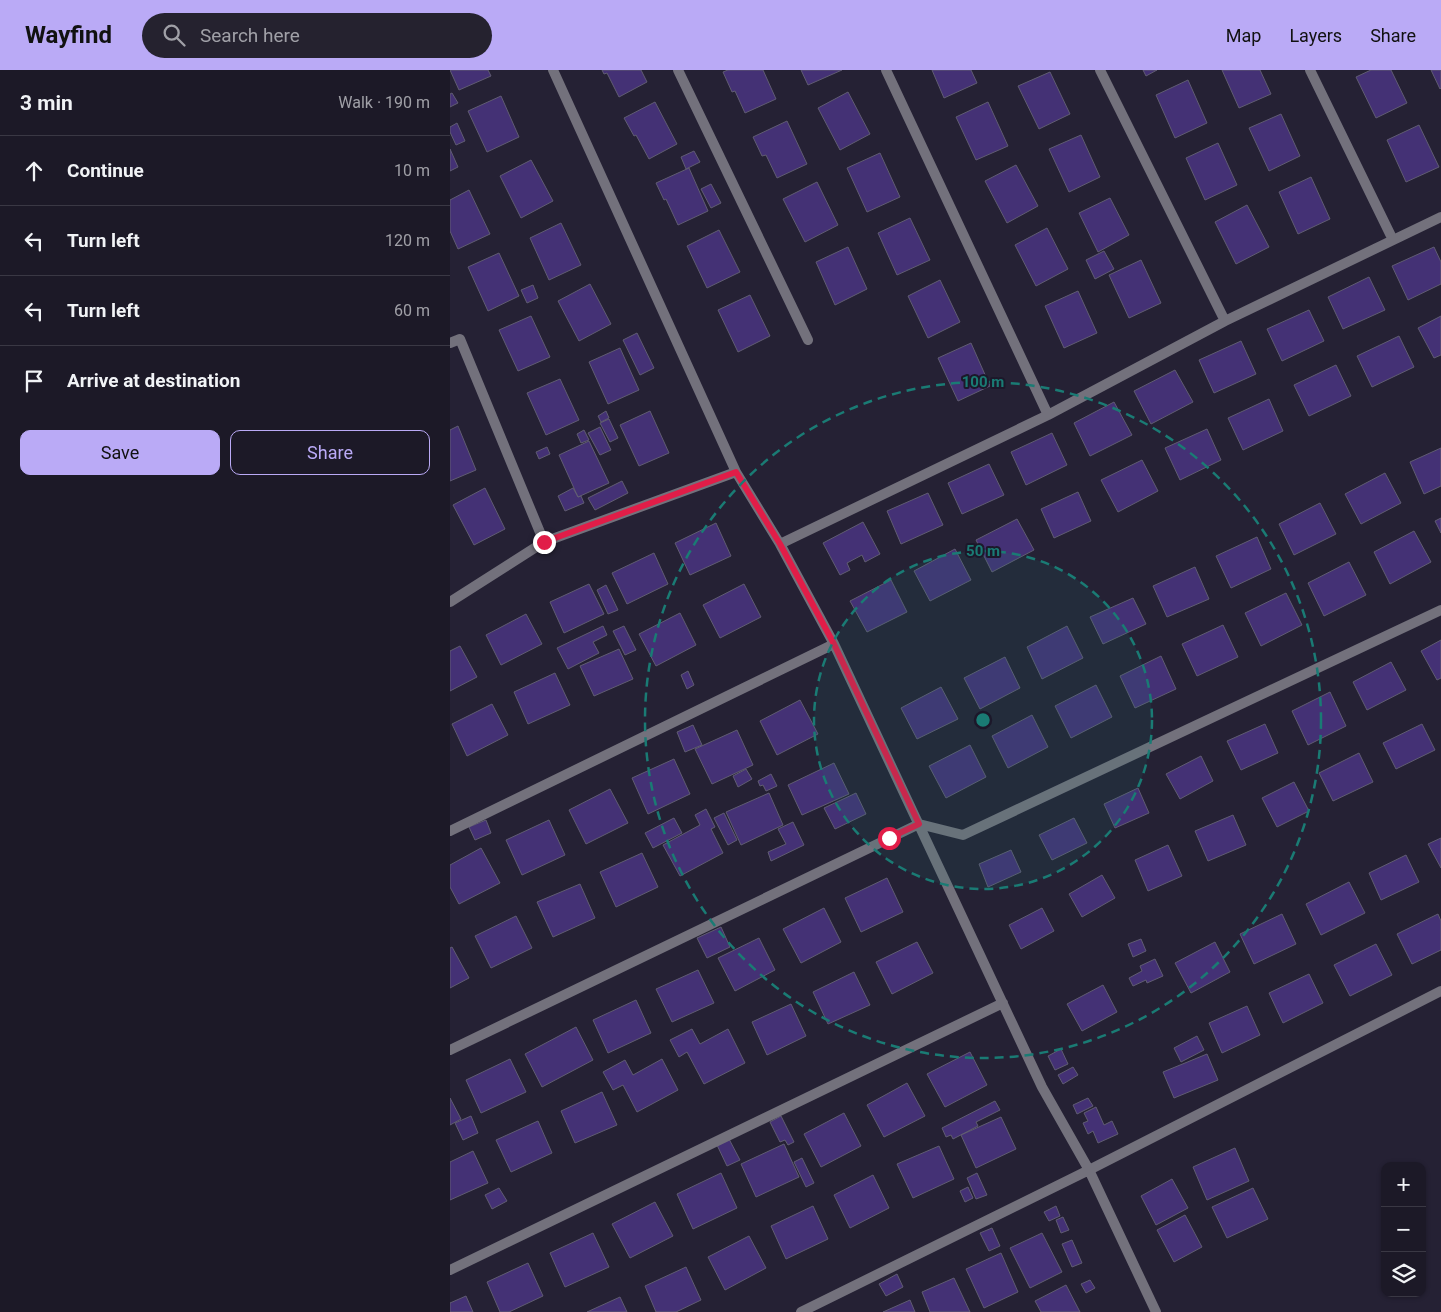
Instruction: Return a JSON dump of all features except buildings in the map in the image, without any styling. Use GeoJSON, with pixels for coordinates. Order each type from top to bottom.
{"type":"FeatureCollection","features":[{"type":"Feature","properties":{"kind":"street"},"geometry":{"type":"LineString","coordinates":[[553,70],[736,472],[780,544],[834,644],[1042,1087],[1089,1170],[1156,1312]]}},
{"type":"Feature","properties":{"kind":"street"},"geometry":{"type":"LineString","coordinates":[[678,70],[808,340]]}},
{"type":"Feature","properties":{"kind":"street"},"geometry":{"type":"LineString","coordinates":[[886,70],[1048,415]]}},
{"type":"Feature","properties":{"kind":"street"},"geometry":{"type":"LineString","coordinates":[[1100,70],[1225,321]]}},
{"type":"Feature","properties":{"kind":"street"},"geometry":{"type":"LineString","coordinates":[[1310,70],[1393,240]]}},
{"type":"Feature","properties":{"kind":"street"},"geometry":{"type":"LineString","coordinates":[[780,544],[1048,415],[1225,321],[1441,218]]}},
{"type":"Feature","properties":{"kind":"street"},"geometry":{"type":"LineString","coordinates":[[450,343],[460,339],[544,542]]}},
{"type":"Feature","properties":{"kind":"street"},"geometry":{"type":"LineString","coordinates":[[450,602],[544,542],[736,472]]}},
{"type":"Feature","properties":{"kind":"street"},"geometry":{"type":"LineString","coordinates":[[450,1050],[919,824],[963,835],[1441,610]]}},
{"type":"Feature","properties":{"kind":"street"},"geometry":{"type":"LineString","coordinates":[[450,832],[834,644]]}},
{"type":"Feature","properties":{"kind":"street"},"geometry":{"type":"LineString","coordinates":[[801,1312],[1089,1170],[1441,991]]}},
{"type":"Feature","properties":{"kind":"street"},"geometry":{"type":"LineString","coordinates":[[450,1270],[1003,1003]]}},
{"type":"Feature","properties":{"kind":"route"},"geometry":{"type":"LineString","coordinates":[[544,542],[736,472],[780,544],[834,644],[919,824],[889,838]]}}]}
